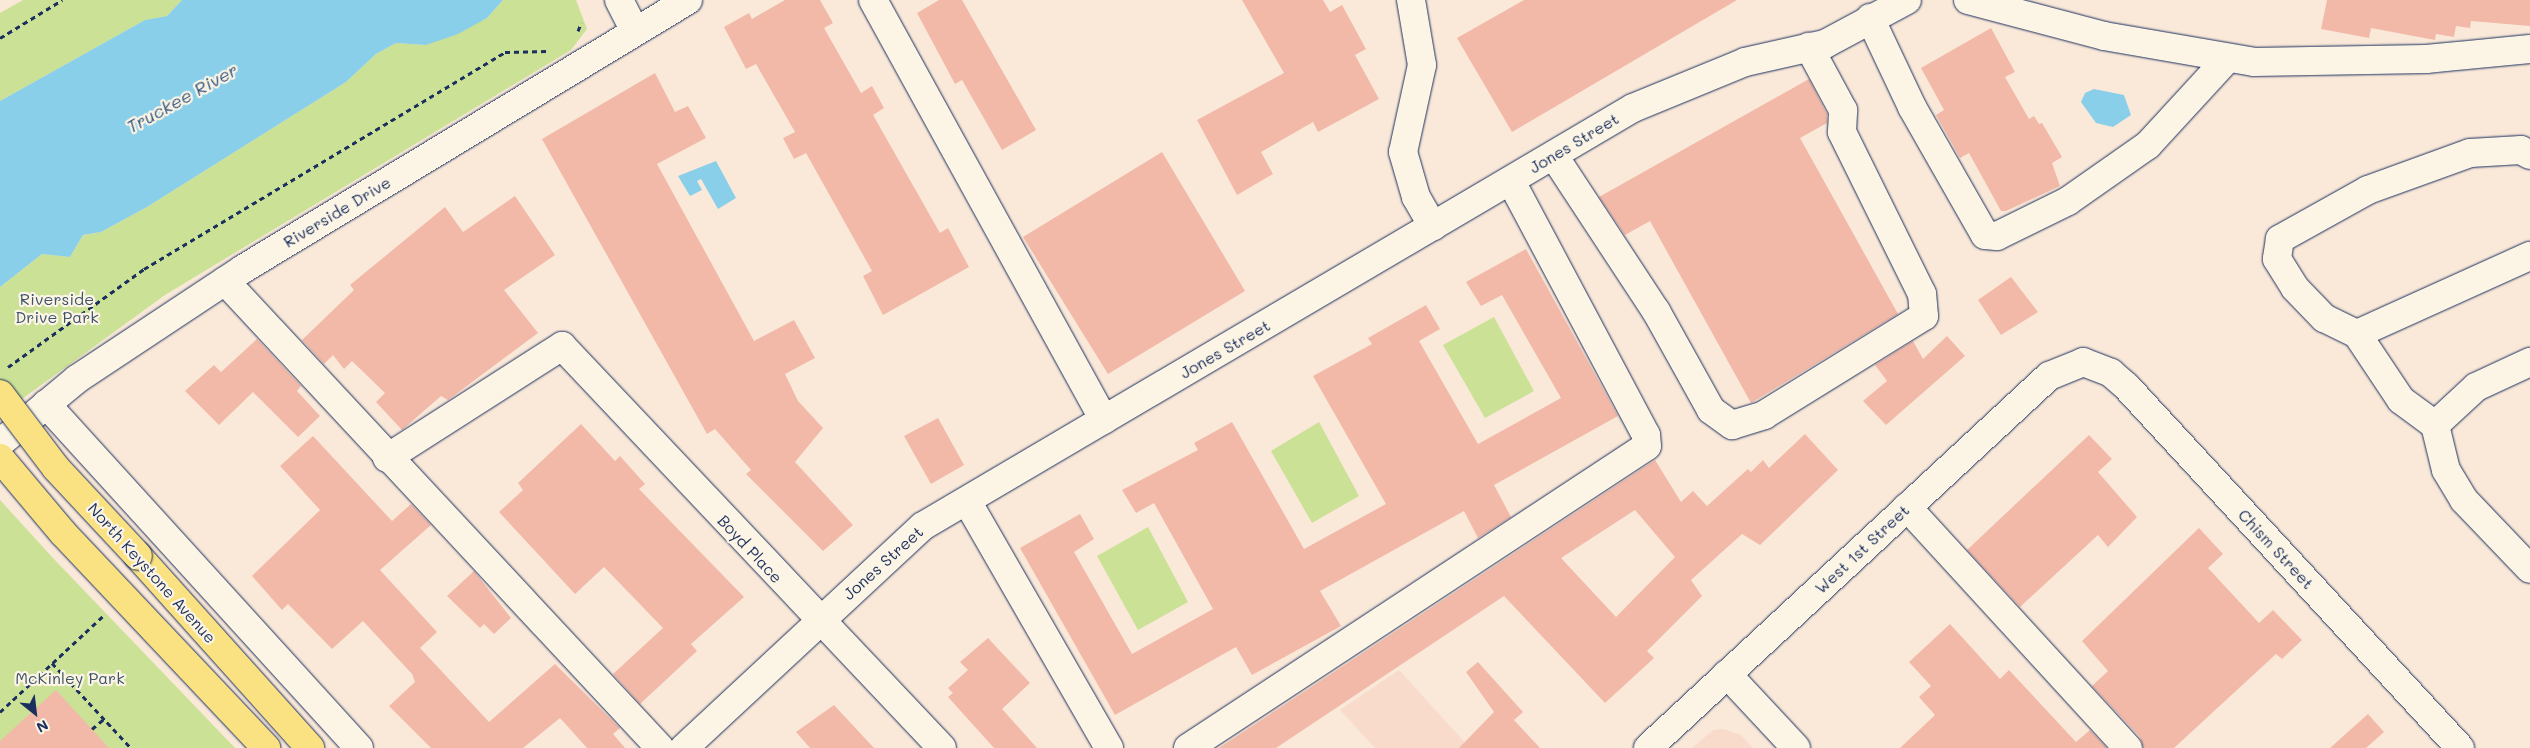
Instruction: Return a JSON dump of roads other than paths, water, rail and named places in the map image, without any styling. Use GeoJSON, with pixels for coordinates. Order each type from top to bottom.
{"type":"FeatureCollection","features":[{"type":"Feature","properties":{"kind":"main road","name":"North Keystone Avenue"},"geometry":{"type":"LineString","coordinates":[[0,394],[56,468],[138,556],[310,748]]}},
{"type":"Feature","properties":{"kind":"main road"},"geometry":{"type":"LineString","coordinates":[[0,458],[109,582],[266,748]]}},
{"type":"Feature","properties":{"kind":"street","name":"Riverside Drive"},"geometry":{"type":"LineString","coordinates":[[0,443],[46,404],[225,281],[688,0]]}},
{"type":"Feature","properties":{"kind":"street"},"geometry":{"type":"LineString","coordinates":[[873,0],[1104,420]]}},
{"type":"Feature","properties":{"kind":"street"},"geometry":{"type":"LineString","coordinates":[[1411,0],[1422,65],[1403,152],[1416,197],[1433,227]]}},
{"type":"Feature","properties":{"kind":"street","name":"Jones Street"},"geometry":{"type":"LineString","coordinates":[[684,748],[923,526],[1554,156],[1686,83],[1745,62],[1817,45],[1907,0]]}},
{"type":"Feature","properties":{"kind":"street"},"geometry":{"type":"LineString","coordinates":[[1968,0],[2104,36],[2254,62],[2426,58],[2530,49]]}},
{"type":"Feature","properties":{"kind":"street"},"geometry":{"type":"LineString","coordinates":[[619,1],[635,31]]}},
{"type":"Feature","properties":{"kind":"street"},"geometry":{"type":"LineString","coordinates":[[1870,18],[1912,107],[1985,235],[1997,236],[2068,201],[2148,145],[2228,58]]}},
{"type":"Feature","properties":{"kind":"street"},"geometry":{"type":"LineString","coordinates":[[1554,156],[1656,311],[1711,410],[1732,425],[1764,415],[1924,316],[1922,294],[1846,140],[1843,110],[1817,45]]}},
{"type":"Feature","properties":{"kind":"street"},"geometry":{"type":"LineString","coordinates":[[2524,552],[2464,500],[2446,470],[2435,425],[2401,400],[2357,334],[2324,318],[2295,288],[2277,259],[2280,238],[2368,190],[2470,152],[2521,150],[2530,155]]}},
{"type":"Feature","properties":{"kind":"street"},"geometry":{"type":"LineString","coordinates":[[1188,748],[1639,455],[1647,446],[1646,435],[1511,181]]}},
{"type":"Feature","properties":{"kind":"street"},"geometry":{"type":"LineString","coordinates":[[2357,334],[2530,256]]}},
{"type":"Feature","properties":{"kind":"street"},"geometry":{"type":"LineString","coordinates":[[225,281],[387,458],[660,748]]}},
{"type":"Feature","properties":{"kind":"street","name":"Boyd Place"},"geometry":{"type":"LineString","coordinates":[[387,458],[562,346],[819,622],[942,748]]}},
{"type":"Feature","properties":{"kind":"street","name":"West 1st Street"},"geometry":{"type":"LineString","coordinates":[[1648,748],[2049,376],[2083,362]]}},
{"type":"Feature","properties":{"kind":"street","name":"Chism Street"},"geometry":{"type":"LineString","coordinates":[[2083,362],[2111,373],[2127,387],[2460,748]]}},
{"type":"Feature","properties":{"kind":"street"},"geometry":{"type":"LineString","coordinates":[[2435,425],[2476,387],[2530,362]]}},
{"type":"Feature","properties":{"kind":"street"},"geometry":{"type":"LineString","coordinates":[[46,404],[359,748]]}},
{"type":"Feature","properties":{"kind":"street"},"geometry":{"type":"LineString","coordinates":[[967,501],[1059,657],[1109,748]]}},
{"type":"Feature","properties":{"kind":"street"},"geometry":{"type":"LineString","coordinates":[[1908,507],[2128,748]]}},
{"type":"Feature","properties":{"kind":"street"},"geometry":{"type":"LineString","coordinates":[[1727,674],[1796,748]]}},
{"type":"Feature","properties":{"kind":"water","name":"Truckee River"},"geometry":{"type":"Polygon","coordinates":[[[182,0],[503,0],[487,18],[458,34],[426,45],[396,43],[376,54],[346,82],[147,207],[101,232],[83,235],[70,257],[42,254],[0,287],[0,101],[145,20],[167,16],[182,0]]]}},
{"type":"Feature","properties":{"kind":"water"},"geometry":{"type":"Polygon","coordinates":[[[2094,89],[2124,95],[2131,115],[2113,127],[2096,123],[2081,102],[2085,93],[2094,89]]]}},
{"type":"Feature","properties":{"kind":"water"},"geometry":{"type":"Polygon","coordinates":[[[716,161],[736,198],[718,209],[701,179],[697,181],[702,190],[690,196],[678,176],[716,161]]]}},
{"type":"Feature","properties":{"kind":"park label","name":"Riverside Drive Park"},"geometry":{"type":"Point","coordinates":[57,308]}},
{"type":"Feature","properties":{"kind":"park label","name":"McKinley Park"},"geometry":{"type":"Point","coordinates":[70,678]}}]}
